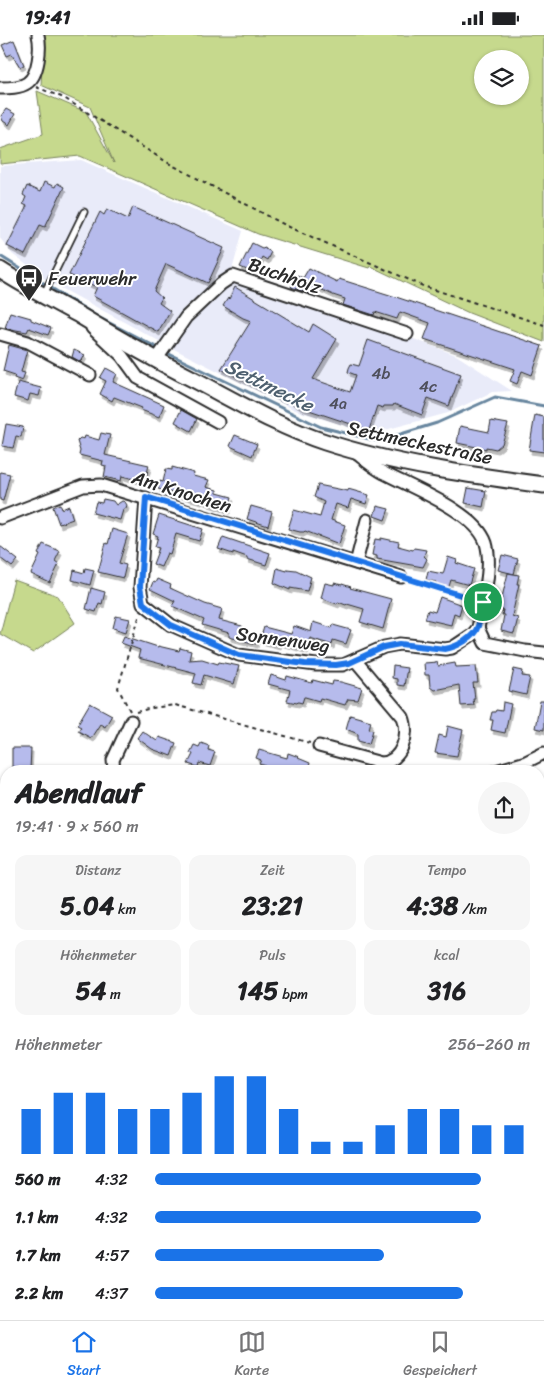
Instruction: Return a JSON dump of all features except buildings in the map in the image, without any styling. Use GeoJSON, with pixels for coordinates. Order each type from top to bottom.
{"type":"FeatureCollection","features":[{"type":"Feature","properties":{"kind":"street"},"geometry":{"type":"LineString","coordinates":[[0,89],[16,87],[27,83],[31,79],[38,60],[40,42],[38,35]]}},
{"type":"Feature","properties":{"kind":"street","name":"Settmeckestraße"},"geometry":{"type":"LineString","coordinates":[[0,270],[240,405],[298,432],[324,442],[392,461],[544,485]]}},
{"type":"Feature","properties":{"kind":"street","name":"Buchholz"},"geometry":{"type":"LineString","coordinates":[[157,357],[186,317],[221,284],[233,276],[407,334]]}},
{"type":"Feature","properties":{"kind":"street"},"geometry":{"type":"LineString","coordinates":[[78,315],[122,356],[138,378],[218,422]]}},
{"type":"Feature","properties":{"kind":"street"},"geometry":{"type":"LineString","coordinates":[[0,334],[28,342],[90,375]]}},
{"type":"Feature","properties":{"kind":"street"},"geometry":{"type":"LineString","coordinates":[[352,450],[382,472],[450,508],[478,529],[486,543],[488,553],[478,629],[485,643],[544,653]]}},
{"type":"Feature","properties":{"kind":"street","name":"Am Knochen"},"geometry":{"type":"LineString","coordinates":[[0,518],[83,486],[101,485],[146,497],[401,577]]}},
{"type":"Feature","properties":{"kind":"street"},"geometry":{"type":"LineString","coordinates":[[143,603],[140,587],[146,497]]}},
{"type":"Feature","properties":{"kind":"street"},"geometry":{"type":"LineString","coordinates":[[356,563],[367,520]]}},
{"type":"Feature","properties":{"kind":"street","name":"Sonnenweg"},"geometry":{"type":"LineString","coordinates":[[143,603],[171,625],[239,655],[316,665],[343,665],[384,647],[400,644],[445,649],[452,648],[466,640],[478,629]]}},
{"type":"Feature","properties":{"kind":"street","name":"Sonnenweg"},"geometry":{"type":"LineString","coordinates":[[319,746],[381,763],[393,760],[403,744],[406,727],[403,717],[355,661]]}},
{"type":"Feature","properties":{"kind":"street"},"geometry":{"type":"LineString","coordinates":[[113,765],[113,760],[131,721]]}},
{"type":"Feature","properties":{"kind":"street"},"geometry":{"type":"LineString","coordinates":[[516,765],[544,753]]}},
{"type":"Feature","properties":{"kind":"lane"},"geometry":{"type":"LineString","coordinates":[[44,294],[84,212]]}},
{"type":"Feature","properties":{"kind":"path"},"geometry":{"type":"LineString","coordinates":[[27,83],[64,99],[170,164],[287,226],[423,286],[544,325]]}},
{"type":"Feature","properties":{"kind":"path"},"geometry":{"type":"LineString","coordinates":[[401,577],[483,602]]}},
{"type":"Feature","properties":{"kind":"path"},"geometry":{"type":"LineString","coordinates":[[128,706],[118,688],[143,603]]}},
{"type":"Feature","properties":{"kind":"path"},"geometry":{"type":"LineString","coordinates":[[131,721],[136,712],[175,705],[319,746]]}},
{"type":"Feature","properties":{"kind":"shaded area"},"geometry":{"type":"Polygon","coordinates":[[[81,160],[243,231],[232,270],[456,355],[512,391],[492,392],[448,413],[370,434],[295,410],[172,348],[48,281],[12,254],[0,238],[0,166],[81,160]]]}},
{"type":"Feature","properties":{"kind":"green space"},"geometry":{"type":"Polygon","coordinates":[[[44,35],[544,35],[544,342],[469,313],[370,266],[369,268],[258,234],[80,156],[0,164],[0,149],[43,134],[37,91],[86,112],[114,163],[90,107],[41,85],[44,35]]]}},
{"type":"Feature","properties":{"kind":"green space"},"geometry":{"type":"Polygon","coordinates":[[[14,580],[58,596],[75,623],[33,653],[0,634],[14,580]]]}},
{"type":"Feature","properties":{"kind":"waterway","name":"Settmecke"},"geometry":{"type":"LineString","coordinates":[[0,256],[98,317],[160,349]]}},
{"type":"Feature","properties":{"kind":"waterway","name":"Settmecke"},"geometry":{"type":"LineString","coordinates":[[165,352],[321,427],[378,441],[437,423],[495,397],[544,406]]}},
{"type":"Feature","properties":{"kind":"place","name":"Feuerwehr"},"geometry":{"type":"Point","coordinates":[29,302]}},
{"type":"Feature","properties":{"kind":"route"},"geometry":{"type":"LineString","coordinates":[[146,497],[451,593],[483,602],[478,629],[466,640],[452,648],[445,649],[400,644],[384,647],[343,665],[305,664],[239,655],[171,625],[143,603],[140,587],[146,497]]}}]}
